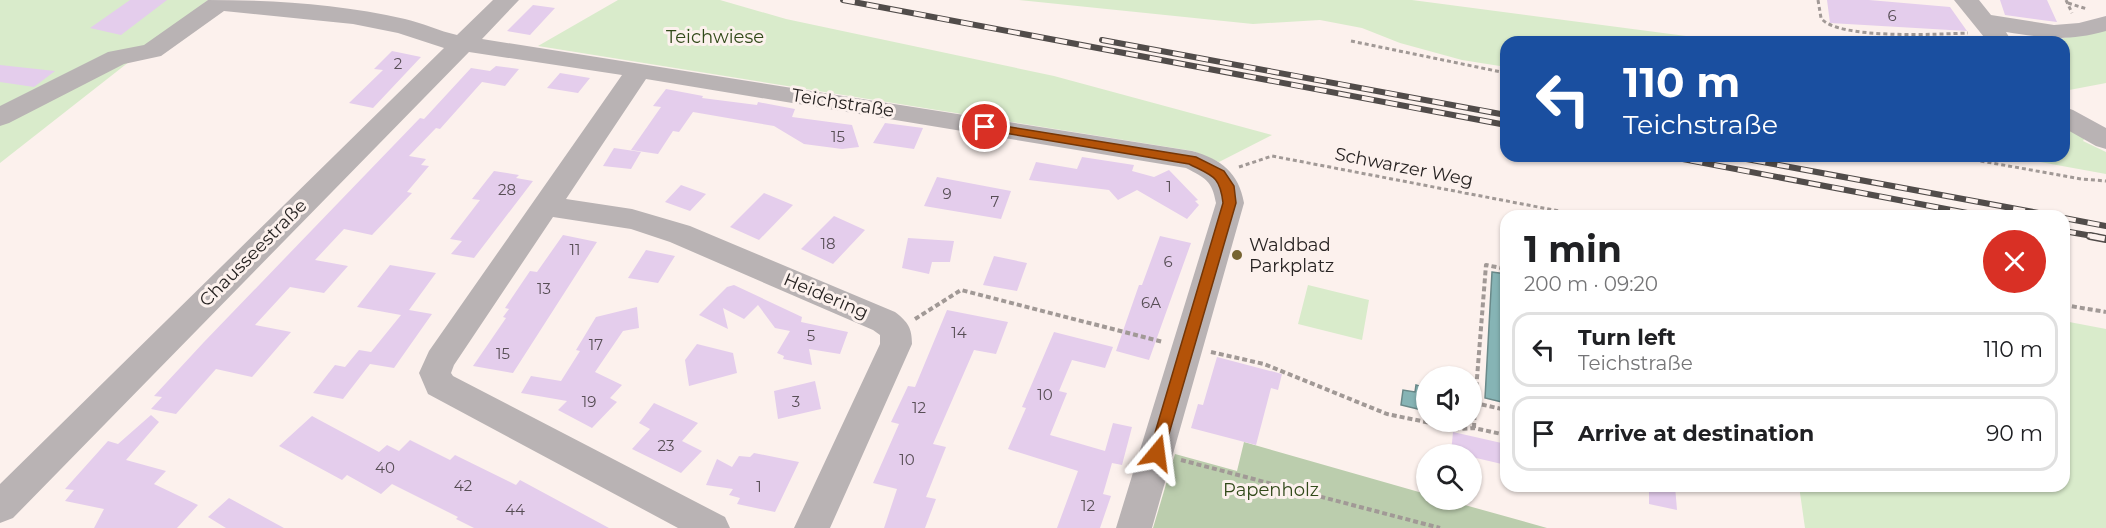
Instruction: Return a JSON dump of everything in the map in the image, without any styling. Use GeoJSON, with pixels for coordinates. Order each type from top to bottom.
{"type":"FeatureCollection","features":[{"type":"Feature","properties":{"kind":"street","name":"Chausseestraße"},"geometry":{"type":"LineString","coordinates":[[0,506],[507,0]]}},
{"type":"Feature","properties":{"kind":"street"},"geometry":{"type":"LineString","coordinates":[[1966,0],[1993,33],[2079,30],[2092,12]]}},
{"type":"Feature","properties":{"kind":"street","name":"Teichstraße"},"geometry":{"type":"LineString","coordinates":[[0,117],[117,58],[152,51],[219,3],[353,17],[403,26],[462,44],[639,70],[1192,160],[1220,174]]}},
{"type":"Feature","properties":{"kind":"street"},"geometry":{"type":"LineString","coordinates":[[639,70],[548,206],[440,360],[435,373],[440,384],[712,528]]}},
{"type":"Feature","properties":{"kind":"street"},"geometry":{"type":"LineString","coordinates":[[2070,119],[2106,140]]}},
{"type":"Feature","properties":{"kind":"street"},"geometry":{"type":"LineString","coordinates":[[1134,528],[1230,203],[1227,186],[1220,174]]}},
{"type":"Feature","properties":{"kind":"street","name":"Heidering"},"geometry":{"type":"LineString","coordinates":[[548,206],[632,219],[680,234],[884,321],[896,330]]}},
{"type":"Feature","properties":{"kind":"street"},"geometry":{"type":"LineString","coordinates":[[812,528],[896,344],[896,330]]}},
{"type":"Feature","properties":{"kind":"path"},"geometry":{"type":"LineString","coordinates":[[1818,0],[1823,21],[1846,30],[1993,33]]}},
{"type":"Feature","properties":{"kind":"path"},"geometry":{"type":"LineString","coordinates":[[1351,41],[1500,72]]}},
{"type":"Feature","properties":{"kind":"path","name":"Schwarzer Weg"},"geometry":{"type":"LineString","coordinates":[[1220,174],[1272,156],[1554,210]]}},
{"type":"Feature","properties":{"kind":"path"},"geometry":{"type":"LineString","coordinates":[[1986,162],[2081,179],[2106,181]]}},
{"type":"Feature","properties":{"kind":"path"},"geometry":{"type":"LineString","coordinates":[[1478,366],[1486,265],[1500,268]]}},
{"type":"Feature","properties":{"kind":"path"},"geometry":{"type":"LineString","coordinates":[[896,330],[961,290],[1188,348],[1264,364],[1387,414],[1416,420]]}},
{"type":"Feature","properties":{"kind":"path"},"geometry":{"type":"LineString","coordinates":[[2070,306],[2106,312]]}},
{"type":"Feature","properties":{"kind":"path"},"geometry":{"type":"LineString","coordinates":[[1482,405],[1500,409]]}},
{"type":"Feature","properties":{"kind":"path"},"geometry":{"type":"LineString","coordinates":[[1482,430],[1500,434]]}},
{"type":"Feature","properties":{"kind":"path"},"geometry":{"type":"LineString","coordinates":[[1157,453],[1440,528]]}},
{"type":"Feature","properties":{"kind":"green space"},"geometry":{"type":"Polygon","coordinates":[[[0,0],[208,0],[0,163],[0,0]]]}},
{"type":"Feature","properties":{"kind":"green space","name":"Teichwiese"},"geometry":{"type":"Polygon","coordinates":[[[618,0],[720,0],[786,19],[1054,76],[1272,135],[1219,162],[1193,151],[538,46],[618,0]]]}},
{"type":"Feature","properties":{"kind":"green space"},"geometry":{"type":"Polygon","coordinates":[[[1019,0],[1412,0],[1686,36],[1500,36],[1500,66],[1462,60],[1400,43],[1362,28],[1320,20],[1253,24],[1019,0]]]}},
{"type":"Feature","properties":{"kind":"green space"},"geometry":{"type":"Polygon","coordinates":[[[2106,29],[2106,83],[2070,90],[2070,37],[2106,29]]]}},
{"type":"Feature","properties":{"kind":"green space"},"geometry":{"type":"Polygon","coordinates":[[[2070,127],[2086,136],[2083,141],[2106,152],[2106,174],[2040,162],[2070,162],[2070,127]]]}},
{"type":"Feature","properties":{"kind":"green space"},"geometry":{"type":"Polygon","coordinates":[[[1308,285],[1369,300],[1362,340],[1298,324],[1308,285]]]}},
{"type":"Feature","properties":{"kind":"green space"},"geometry":{"type":"Polygon","coordinates":[[[2070,322],[2106,329],[2106,528],[1805,528],[1800,492],[2070,492],[2070,322]]]}},
{"type":"Feature","properties":{"kind":"green space","name":"Papenholz"},"geometry":{"type":"Polygon","coordinates":[[[1244,442],[1416,491],[1416,510],[1482,510],[1547,528],[1153,528],[1175,454],[1237,471],[1244,442]]]}},
{"type":"Feature","properties":{"kind":"water"},"geometry":{"type":"Polygon","coordinates":[[[1492,272],[1500,273],[1500,402],[1485,398],[1492,272]]]}},
{"type":"Feature","properties":{"kind":"water"},"geometry":{"type":"Polygon","coordinates":[[[1416,385],[1416,409],[1401,405],[1403,390],[1415,392],[1416,385]]]}},
{"type":"Feature","properties":{"kind":"building"},"geometry":{"type":"Polygon","coordinates":[[[130,0],[167,0],[121,35],[90,28],[130,0]]]}},
{"type":"Feature","properties":{"kind":"building"},"geometry":{"type":"Polygon","coordinates":[[[1827,0],[1869,0],[1950,7],[1967,31],[1830,23],[1827,0]]]}},
{"type":"Feature","properties":{"kind":"building"},"geometry":{"type":"Polygon","coordinates":[[[2000,0],[2047,0],[2057,22],[2005,15],[2000,0]]]}},
{"type":"Feature","properties":{"kind":"building"},"geometry":{"type":"Polygon","coordinates":[[[533,5],[555,8],[530,35],[507,31],[533,5]]]}},
{"type":"Feature","properties":{"kind":"building"},"geometry":{"type":"Polygon","coordinates":[[[392,51],[421,57],[373,108],[349,103],[383,70],[374,69],[392,51]]]}},
{"type":"Feature","properties":{"kind":"building"},"geometry":{"type":"Polygon","coordinates":[[[0,65],[55,71],[34,87],[0,82],[0,65]]]}},
{"type":"Feature","properties":{"kind":"building"},"geometry":{"type":"Polygon","coordinates":[[[496,66],[519,69],[505,86],[482,82],[440,129],[436,128],[409,156],[426,159],[421,165],[429,166],[407,192],[412,193],[372,235],[344,229],[315,260],[348,266],[324,293],[290,287],[255,325],[291,332],[252,377],[216,369],[176,414],[151,409],[162,397],[154,396],[420,118],[424,119],[471,68],[490,71],[496,66]]]}},
{"type":"Feature","properties":{"kind":"building"},"geometry":{"type":"Polygon","coordinates":[[[560,73],[590,78],[578,93],[547,88],[560,73]]]}},
{"type":"Feature","properties":{"kind":"building"},"geometry":{"type":"Polygon","coordinates":[[[666,89],[703,96],[702,98],[757,105],[758,102],[795,109],[792,117],[852,125],[859,147],[842,149],[804,144],[774,126],[693,112],[679,132],[673,131],[658,154],[631,150],[661,107],[653,106],[666,89]]]}},
{"type":"Feature","properties":{"kind":"building"},"geometry":{"type":"Polygon","coordinates":[[[885,123],[923,128],[914,149],[873,143],[885,123]]]}},
{"type":"Feature","properties":{"kind":"building"},"geometry":{"type":"Polygon","coordinates":[[[614,148],[641,152],[631,169],[603,166],[614,148]]]}},
{"type":"Feature","properties":{"kind":"building"},"geometry":{"type":"Polygon","coordinates":[[[1082,157],[1134,165],[1132,171],[1154,177],[1169,170],[1198,200],[1195,201],[1199,205],[1187,219],[1137,190],[1118,200],[1109,190],[1029,180],[1036,162],[1077,169],[1082,157]]]}},
{"type":"Feature","properties":{"kind":"building"},"geometry":{"type":"Polygon","coordinates":[[[494,171],[519,175],[516,178],[533,181],[474,258],[451,254],[462,241],[450,239],[480,200],[472,199],[494,171]]]}},
{"type":"Feature","properties":{"kind":"building"},"geometry":{"type":"Polygon","coordinates":[[[937,177],[1011,191],[1001,219],[924,206],[937,177]]]}},
{"type":"Feature","properties":{"kind":"building"},"geometry":{"type":"Polygon","coordinates":[[[681,185],[706,194],[690,211],[665,202],[681,185]]]}},
{"type":"Feature","properties":{"kind":"building"},"geometry":{"type":"Polygon","coordinates":[[[764,193],[793,205],[759,240],[730,227],[764,193]]]}},
{"type":"Feature","properties":{"kind":"building"},"geometry":{"type":"Polygon","coordinates":[[[834,216],[865,230],[833,264],[801,249],[834,216]]]}},
{"type":"Feature","properties":{"kind":"building"},"geometry":{"type":"Polygon","coordinates":[[[563,235],[597,242],[513,373],[473,366],[506,318],[503,317],[509,309],[505,308],[530,271],[537,272],[563,235]]]}},
{"type":"Feature","properties":{"kind":"building"},"geometry":{"type":"Polygon","coordinates":[[[1160,236],[1191,243],[1149,360],[1116,351],[1139,285],[1142,285],[1160,236]]]}},
{"type":"Feature","properties":{"kind":"building"},"geometry":{"type":"Polygon","coordinates":[[[908,238],[954,241],[950,262],[932,262],[929,274],[902,268],[908,238]]]}},
{"type":"Feature","properties":{"kind":"building"},"geometry":{"type":"Polygon","coordinates":[[[646,250],[675,256],[658,283],[628,278],[646,250]]]}},
{"type":"Feature","properties":{"kind":"building"},"geometry":{"type":"Polygon","coordinates":[[[994,256],[1027,263],[1017,291],[983,285],[994,256]]]}},
{"type":"Feature","properties":{"kind":"building"},"geometry":{"type":"Polygon","coordinates":[[[390,265],[436,273],[409,310],[432,314],[394,368],[370,364],[343,399],[313,393],[335,365],[345,367],[359,350],[371,352],[401,315],[357,307],[390,265]]]}},
{"type":"Feature","properties":{"kind":"building"},"geometry":{"type":"Polygon","coordinates":[[[734,285],[802,317],[801,322],[848,332],[840,354],[809,349],[812,365],[783,359],[784,356],[777,353],[790,331],[775,328],[758,305],[744,319],[723,308],[728,329],[699,315],[727,287],[734,285]]]}},
{"type":"Feature","properties":{"kind":"building"},"geometry":{"type":"Polygon","coordinates":[[[637,307],[639,328],[623,331],[595,372],[622,385],[610,398],[617,402],[592,428],[558,410],[567,401],[521,393],[531,376],[561,381],[580,351],[576,350],[596,317],[637,307]]]}},
{"type":"Feature","properties":{"kind":"building"},"geometry":{"type":"Polygon","coordinates":[[[947,310],[1008,322],[996,354],[974,350],[933,444],[946,447],[926,497],[936,499],[925,528],[884,528],[897,489],[873,483],[899,424],[891,422],[908,386],[915,387],[947,310]]]}},
{"type":"Feature","properties":{"kind":"building"},"geometry":{"type":"Polygon","coordinates":[[[1054,332],[1113,347],[1105,368],[1072,360],[1059,391],[1067,393],[1050,435],[1105,451],[1113,423],[1132,427],[1122,465],[1112,463],[1103,494],[1111,496],[1100,528],[1057,528],[1078,471],[1008,449],[1026,408],[1022,407],[1054,332]]]}},
{"type":"Feature","properties":{"kind":"building"},"geometry":{"type":"Polygon","coordinates":[[[697,344],[733,353],[737,373],[689,386],[685,360],[697,344]]]}},
{"type":"Feature","properties":{"kind":"building"},"geometry":{"type":"Polygon","coordinates":[[[1217,357],[1282,374],[1278,390],[1271,388],[1256,445],[1191,428],[1198,404],[1203,405],[1217,357]]]}},
{"type":"Feature","properties":{"kind":"building"},"geometry":{"type":"Polygon","coordinates":[[[815,381],[821,409],[778,419],[774,391],[815,381]]]}},
{"type":"Feature","properties":{"kind":"building"},"geometry":{"type":"Polygon","coordinates":[[[654,403],[698,423],[682,441],[702,451],[681,473],[632,449],[650,429],[639,423],[654,403]]]}},
{"type":"Feature","properties":{"kind":"building"},"geometry":{"type":"Polygon","coordinates":[[[151,415],[159,422],[126,460],[166,471],[154,484],[198,505],[177,528],[94,528],[104,509],[65,501],[74,490],[65,489],[108,441],[118,444],[151,415]]]}},
{"type":"Feature","properties":{"kind":"building"},"geometry":{"type":"Polygon","coordinates":[[[312,416],[379,452],[387,445],[399,451],[410,440],[450,460],[455,455],[516,485],[520,480],[609,528],[474,528],[456,519],[458,517],[392,484],[381,494],[347,475],[342,480],[279,446],[312,416]]]}},
{"type":"Feature","properties":{"kind":"building"},"geometry":{"type":"Polygon","coordinates":[[[1453,432],[1500,443],[1500,464],[1482,459],[1482,444],[1452,444],[1453,432]]]}},
{"type":"Feature","properties":{"kind":"building"},"geometry":{"type":"Polygon","coordinates":[[[754,453],[799,462],[775,512],[737,504],[740,498],[729,495],[733,489],[706,485],[717,459],[732,467],[739,456],[750,457],[754,453]]]}},
{"type":"Feature","properties":{"kind":"building"},"geometry":{"type":"Polygon","coordinates":[[[1649,492],[1676,492],[1677,510],[1649,504],[1649,492]]]}},
{"type":"Feature","properties":{"kind":"building"},"geometry":{"type":"Polygon","coordinates":[[[229,498],[284,528],[226,528],[208,517],[229,498]]]}},
{"type":"Feature","properties":{"kind":"railway"},"geometry":{"type":"LineString","coordinates":[[843,0],[1500,124]]}},
{"type":"Feature","properties":{"kind":"railway"},"geometry":{"type":"LineString","coordinates":[[1102,40],[1500,114]]}},
{"type":"Feature","properties":{"kind":"railway"},"geometry":{"type":"LineString","coordinates":[[1699,162],[1951,210]]}},
{"type":"Feature","properties":{"kind":"railway"},"geometry":{"type":"LineString","coordinates":[[1762,162],[2022,210]]}},
{"type":"Feature","properties":{"kind":"railway"},"geometry":{"type":"LineString","coordinates":[[2070,219],[2106,226]]}},
{"type":"Feature","properties":{"kind":"railway"},"geometry":{"type":"LineString","coordinates":[[2070,232],[2098,237]]}},
{"type":"Feature","properties":{"kind":"railway"},"geometry":{"type":"LineString","coordinates":[[2090,236],[2106,239]]}},
{"type":"Feature","properties":{"kind":"place","name":"Waldbad Parkplatz"},"geometry":{"type":"Point","coordinates":[1237,255]}},
{"type":"Feature","properties":{"kind":"route"},"geometry":{"type":"LineString","coordinates":[[985,127],[1192,160],[1220,174],[1227,186],[1230,203],[1157,453]]}}]}
